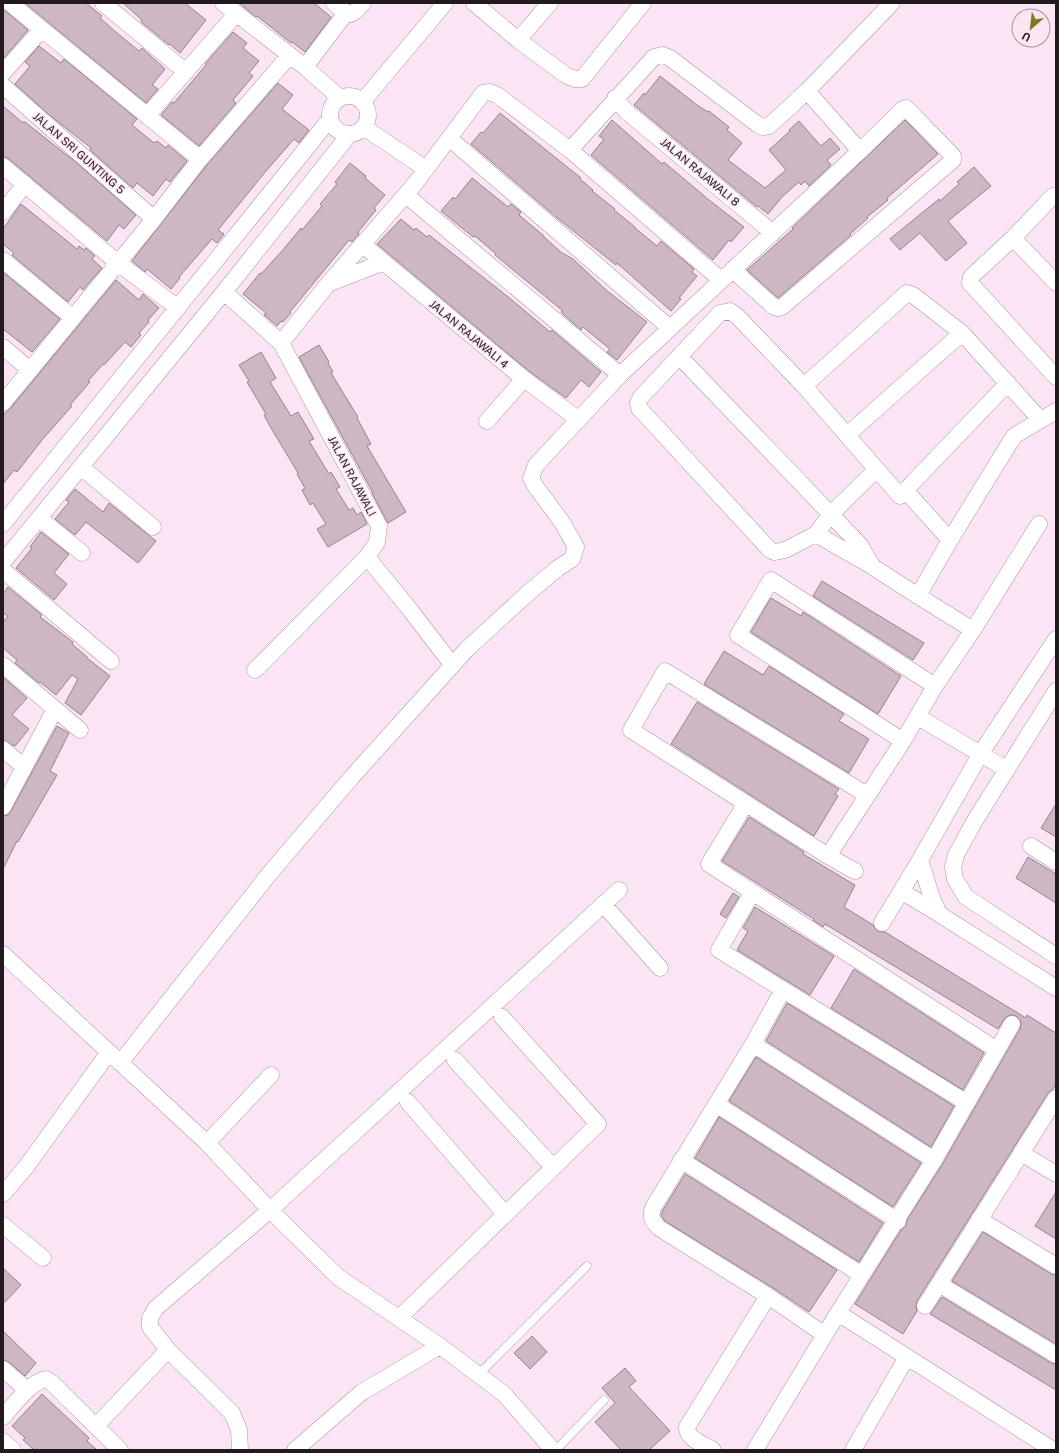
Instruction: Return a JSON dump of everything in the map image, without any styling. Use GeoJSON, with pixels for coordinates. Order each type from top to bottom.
{"type":"FeatureCollection","features":[{"type":"Feature","properties":{"kind":"street"},"geometry":{"type":"LineString","coordinates":[[10,3],[200,159]]}},
{"type":"Feature","properties":{"kind":"street"},"geometry":{"type":"LineString","coordinates":[[103,3],[186,72]]}},
{"type":"Feature","properties":{"kind":"street"},"geometry":{"type":"LineString","coordinates":[[223,3],[305,67],[340,98]]}},
{"type":"Feature","properties":{"kind":"street"},"geometry":{"type":"LineString","coordinates":[[305,67],[340,8],[351,14],[363,3]]}},
{"type":"Feature","properties":{"kind":"street"},"geometry":{"type":"LineString","coordinates":[[363,101],[446,3]]}},
{"type":"Feature","properties":{"kind":"street"},"geometry":{"type":"LineString","coordinates":[[474,3],[518,40],[567,76],[575,79],[582,79],[643,3]]}},
{"type":"Feature","properties":{"kind":"street"},"geometry":{"type":"LineString","coordinates":[[518,40],[550,3]]}},
{"type":"Feature","properties":{"kind":"street"},"geometry":{"type":"LineString","coordinates":[[570,150],[615,98],[654,57],[662,55],[670,58],[757,124],[763,127],[769,126],[807,91],[892,3]]}},
{"type":"Feature","properties":{"kind":"street"},"geometry":{"type":"LineString","coordinates":[[147,116],[236,14]]}},
{"type":"Feature","properties":{"kind":"street"},"geometry":{"type":"LineString","coordinates":[[3,73],[42,29]]}},
{"type":"Feature","properties":{"kind":"street"},"geometry":{"type":"LineString","coordinates":[[3,403],[154,220],[200,159],[290,55]]}},
{"type":"Feature","properties":{"kind":"street","name":"JALAN SRI GUNTING 5"},"geometry":{"type":"LineString","coordinates":[[3,86],[154,220]]}},
{"type":"Feature","properties":{"kind":"street"},"geometry":{"type":"LineString","coordinates":[[807,91],[860,151]]}},
{"type":"Feature","properties":{"kind":"street"},"geometry":{"type":"LineString","coordinates":[[3,1194],[114,1057],[351,778],[467,649],[532,590],[558,568],[572,559],[576,547],[562,522],[531,478],[536,464],[620,375],[727,275],[773,233],[903,109],[906,108],[954,158],[782,307],[778,308],[774,307],[727,275],[580,160],[570,150],[497,95],[490,92],[483,93],[406,195],[362,244],[281,342]]}},
{"type":"Feature","properties":{"kind":"street"},"geometry":{"type":"LineString","coordinates":[[348,96],[357,97],[363,101],[369,111],[369,119],[365,128],[358,133],[349,135],[340,133],[334,127],[330,119],[331,109],[333,104],[340,98],[348,96]]}},
{"type":"Feature","properties":{"kind":"street","name":"JALAN RAJAWALI 8"},"geometry":{"type":"LineString","coordinates":[[615,98],[628,112],[773,233]]}},
{"type":"Feature","properties":{"kind":"street"},"geometry":{"type":"LineString","coordinates":[[3,524],[330,119]]}},
{"type":"Feature","properties":{"kind":"street"},"geometry":{"type":"LineString","coordinates":[[365,128],[426,169]]}},
{"type":"Feature","properties":{"kind":"street"},"geometry":{"type":"LineString","coordinates":[[3,562],[224,292],[349,135]]}},
{"type":"Feature","properties":{"kind":"street"},"geometry":{"type":"LineString","coordinates":[[448,138],[670,328]]}},
{"type":"Feature","properties":{"kind":"street"},"geometry":{"type":"LineString","coordinates":[[3,166],[118,263],[178,308]]}},
{"type":"Feature","properties":{"kind":"street"},"geometry":{"type":"LineString","coordinates":[[3,212],[24,184]]}},
{"type":"Feature","properties":{"kind":"street"},"geometry":{"type":"LineString","coordinates":[[406,195],[620,375]]}},
{"type":"Feature","properties":{"kind":"street"},"geometry":{"type":"LineString","coordinates":[[1056,196],[1053,196],[1013,238],[971,277],[970,283],[1056,377]]}},
{"type":"Feature","properties":{"kind":"street"},"geometry":{"type":"LineString","coordinates":[[1013,238],[1056,283]]}},
{"type":"Feature","properties":{"kind":"street","name":"JALAN RAJAWALI 4"},"geometry":{"type":"LineString","coordinates":[[362,244],[524,380],[579,420]]}},
{"type":"Feature","properties":{"kind":"street"},"geometry":{"type":"LineString","coordinates":[[3,260],[73,318]]}},
{"type":"Feature","properties":{"kind":"street"},"geometry":{"type":"LineString","coordinates":[[328,284],[384,262]]}},
{"type":"Feature","properties":{"kind":"street","name":"JALAN RAJAWALI"},"geometry":{"type":"LineString","coordinates":[[224,292],[281,342],[379,526],[377,542],[367,557],[255,670]]}},
{"type":"Feature","properties":{"kind":"street"},"geometry":{"type":"LineString","coordinates":[[804,386],[906,293],[913,295],[962,333],[1041,419]]}},
{"type":"Feature","properties":{"kind":"street"},"geometry":{"type":"LineString","coordinates":[[876,470],[831,514],[816,534],[785,550],[775,552],[770,550],[639,408],[638,403],[641,396],[720,313],[730,311],[737,316],[804,386],[900,496],[1008,383]]}},
{"type":"Feature","properties":{"kind":"street"},"geometry":{"type":"LineString","coordinates":[[848,435],[962,333]]}},
{"type":"Feature","properties":{"kind":"street"},"geometry":{"type":"LineString","coordinates":[[3,347],[30,370]]}},
{"type":"Feature","properties":{"kind":"street"},"geometry":{"type":"LineString","coordinates":[[679,356],[860,545],[873,567]]}},
{"type":"Feature","properties":{"kind":"street"},"geometry":{"type":"LineString","coordinates":[[487,421],[524,380]]}},
{"type":"Feature","properties":{"kind":"street"},"geometry":{"type":"LineString","coordinates":[[918,596],[950,540],[1014,436],[1056,411]]}},
{"type":"Feature","properties":{"kind":"street"},"geometry":{"type":"LineString","coordinates":[[81,467],[153,527]]}},
{"type":"Feature","properties":{"kind":"street"},"geometry":{"type":"LineString","coordinates":[[905,490],[950,540]]}},
{"type":"Feature","properties":{"kind":"street"},"geometry":{"type":"LineString","coordinates":[[38,518],[82,553]]}},
{"type":"Feature","properties":{"kind":"street"},"geometry":{"type":"LineString","coordinates":[[828,856],[918,717],[935,686],[973,630],[1039,524]]}},
{"type":"Feature","properties":{"kind":"street"},"geometry":{"type":"LineString","coordinates":[[816,534],[873,567],[973,630]]}},
{"type":"Feature","properties":{"kind":"street"},"geometry":{"type":"LineString","coordinates":[[367,557],[411,611],[446,658]]}},
{"type":"Feature","properties":{"kind":"street"},"geometry":{"type":"LineString","coordinates":[[3,570],[111,661]]}},
{"type":"Feature","properties":{"kind":"street"},"geometry":{"type":"LineString","coordinates":[[903,740],[738,636],[770,580],[935,686]]}},
{"type":"Feature","properties":{"kind":"street"},"geometry":{"type":"LineString","coordinates":[[882,923],[1056,639]]}},
{"type":"Feature","properties":{"kind":"street"},"geometry":{"type":"LineString","coordinates":[[3,665],[80,730]]}},
{"type":"Feature","properties":{"kind":"street"},"geometry":{"type":"LineString","coordinates":[[855,871],[828,856],[631,730],[664,671],[867,795]]}},
{"type":"Feature","properties":{"kind":"street"},"geometry":{"type":"LineString","coordinates":[[1056,691],[1003,767],[956,855],[953,867],[955,879],[966,898],[1056,956]]}},
{"type":"Feature","properties":{"kind":"street"},"geometry":{"type":"LineString","coordinates":[[3,807],[56,709]]}},
{"type":"Feature","properties":{"kind":"street"},"geometry":{"type":"LineString","coordinates":[[918,717],[1003,767]]}},
{"type":"Feature","properties":{"kind":"street"},"geometry":{"type":"LineString","coordinates":[[3,749],[24,767]]}},
{"type":"Feature","properties":{"kind":"street"},"geometry":{"type":"LineString","coordinates":[[746,804],[710,864],[752,893],[997,1050]]}},
{"type":"Feature","properties":{"kind":"street"},"geometry":{"type":"LineString","coordinates":[[1031,846],[1055,859]]}},
{"type":"Feature","properties":{"kind":"street"},"geometry":{"type":"LineString","coordinates":[[920,860],[932,898],[939,914]]}},
{"type":"Feature","properties":{"kind":"street"},"geometry":{"type":"LineString","coordinates":[[240,1450],[239,1430],[232,1413],[168,1350],[150,1327],[150,1318],[156,1308],[270,1210],[618,890]]}},
{"type":"Feature","properties":{"kind":"street"},"geometry":{"type":"LineString","coordinates":[[901,890],[1056,988]]}},
{"type":"Feature","properties":{"kind":"street"},"geometry":{"type":"LineString","coordinates":[[752,893],[719,950],[967,1103]]}},
{"type":"Feature","properties":{"kind":"street"},"geometry":{"type":"LineString","coordinates":[[603,904],[660,968]]}},
{"type":"Feature","properties":{"kind":"street"},"geometry":{"type":"LineString","coordinates":[[3,954],[207,1143],[270,1210],[338,1276],[440,1346],[504,1394],[553,1450]]}},
{"type":"Feature","properties":{"kind":"street"},"geometry":{"type":"LineString","coordinates":[[783,990],[753,1044],[681,1160],[654,1206],[651,1214],[652,1220],[659,1228],[768,1296],[825,1335]]}},
{"type":"Feature","properties":{"kind":"street"},"geometry":{"type":"LineString","coordinates":[[399,1318],[598,1124],[502,1017]]}},
{"type":"Feature","properties":{"kind":"street"},"geometry":{"type":"LineString","coordinates":[[755,1450],[838,1313],[898,1220],[1012,1024]]}},
{"type":"Feature","properties":{"kind":"street"},"geometry":{"type":"LineString","coordinates":[[753,1044],[934,1160]]}},
{"type":"Feature","properties":{"kind":"street"},"geometry":{"type":"LineString","coordinates":[[455,1060],[553,1167]]}},
{"type":"Feature","properties":{"kind":"street"},"geometry":{"type":"LineString","coordinates":[[207,1143],[271,1075]]}},
{"type":"Feature","properties":{"kind":"street"},"geometry":{"type":"LineString","coordinates":[[925,1306],[1056,1098]]}},
{"type":"Feature","properties":{"kind":"street"},"geometry":{"type":"LineString","coordinates":[[408,1102],[505,1214]]}},
{"type":"Feature","properties":{"kind":"street"},"geometry":{"type":"LineString","coordinates":[[716,1104],[898,1220]]}},
{"type":"Feature","properties":{"kind":"street"},"geometry":{"type":"LineString","coordinates":[[1021,1153],[1056,1174]]}},
{"type":"Feature","properties":{"kind":"street"},"geometry":{"type":"LineString","coordinates":[[681,1160],[862,1275]]}},
{"type":"Feature","properties":{"kind":"street"},"geometry":{"type":"LineString","coordinates":[[979,1219],[1056,1266]]}},
{"type":"Feature","properties":{"kind":"street"},"geometry":{"type":"LineString","coordinates":[[3,1224],[43,1258]]}},
{"type":"Feature","properties":{"kind":"street"},"geometry":{"type":"LineString","coordinates":[[939,1284],[1056,1355]]}},
{"type":"Feature","properties":{"kind":"street"},"geometry":{"type":"LineString","coordinates":[[713,1450],[690,1436],[687,1431],[687,1427],[768,1296]]}},
{"type":"Feature","properties":{"kind":"street"},"geometry":{"type":"LineString","coordinates":[[838,1313],[1052,1450]]}},
{"type":"Feature","properties":{"kind":"street"},"geometry":{"type":"LineString","coordinates":[[295,1450],[362,1392],[440,1346]]}},
{"type":"Feature","properties":{"kind":"street"},"geometry":{"type":"LineString","coordinates":[[96,1426],[128,1390],[168,1350]]}},
{"type":"Feature","properties":{"kind":"street"},"geometry":{"type":"LineString","coordinates":[[853,1450],[907,1357]]}},
{"type":"Feature","properties":{"kind":"street"},"geometry":{"type":"LineString","coordinates":[[3,1370],[27,1390]]}},
{"type":"Feature","properties":{"kind":"street"},"geometry":{"type":"LineString","coordinates":[[3,1417],[27,1390],[42,1379],[46,1379],[120,1450]]}},
{"type":"Feature","properties":{"kind":"street"},"geometry":{"type":"LineString","coordinates":[[3,1440],[13,1450]]}},
{"type":"Feature","properties":{"kind":"lane"},"geometry":{"type":"LineString","coordinates":[[478,1375],[588,1266]]}},
{"type":"Feature","properties":{"kind":"lane"},"geometry":{"type":"LineString","coordinates":[[556,1450],[604,1400]]}},
{"type":"Feature","properties":{"kind":"building"},"geometry":{"type":"Polygon","coordinates":[[[25,3],[86,3],[102,16],[100,18],[117,33],[139,51],[142,48],[165,69],[152,85],[158,89],[146,103],[25,3]]]}},
{"type":"Feature","properties":{"kind":"building"},"geometry":{"type":"Polygon","coordinates":[[[123,3],[185,3],[206,20],[180,53],[141,22],[142,20],[123,3]]]}},
{"type":"Feature","properties":{"kind":"building"},"geometry":{"type":"Polygon","coordinates":[[[239,3],[314,3],[331,17],[305,52],[239,3]]]}},
{"type":"Feature","properties":{"kind":"building"},"geometry":{"type":"Polygon","coordinates":[[[3,9],[28,30],[3,59],[3,9]]]}},
{"type":"Feature","properties":{"kind":"building"},"geometry":{"type":"Polygon","coordinates":[[[233,32],[247,43],[243,48],[259,61],[249,73],[253,76],[233,100],[236,103],[199,146],[161,115],[172,102],[174,103],[233,32]]]}},
{"type":"Feature","properties":{"kind":"building"},"geometry":{"type":"Polygon","coordinates":[[[39,46],[61,63],[64,59],[137,119],[132,125],[154,143],[157,141],[166,148],[168,145],[187,161],[170,182],[166,179],[153,196],[137,183],[133,188],[90,150],[91,148],[47,113],[15,84],[30,66],[25,62],[39,46]]]}},
{"type":"Feature","properties":{"kind":"building"},"geometry":{"type":"Polygon","coordinates":[[[660,76],[697,105],[708,112],[709,111],[729,127],[727,130],[742,143],[728,160],[765,188],[786,170],[769,150],[799,121],[821,146],[830,138],[840,149],[827,160],[831,165],[809,186],[805,181],[801,185],[799,182],[782,197],[768,214],[758,206],[757,207],[634,105],[644,93],[645,95],[660,76]]]}},
{"type":"Feature","properties":{"kind":"building"},"geometry":{"type":"Polygon","coordinates":[[[278,83],[293,95],[282,109],[309,130],[299,143],[294,139],[266,171],[218,230],[224,234],[217,243],[212,239],[179,277],[180,278],[171,289],[147,269],[145,272],[132,261],[207,165],[278,83]]]}},
{"type":"Feature","properties":{"kind":"building"},"geometry":{"type":"Polygon","coordinates":[[[3,106],[78,164],[136,215],[124,229],[119,225],[107,241],[9,159],[3,156],[3,106]]]}},
{"type":"Feature","properties":{"kind":"building"},"geometry":{"type":"Polygon","coordinates":[[[500,113],[581,178],[580,179],[593,190],[592,191],[657,246],[661,241],[694,269],[692,272],[697,276],[679,298],[681,299],[671,311],[617,263],[616,265],[556,217],[471,144],[481,132],[483,133],[500,113]]]}},
{"type":"Feature","properties":{"kind":"building"},"geometry":{"type":"Polygon","coordinates":[[[612,120],[662,164],[664,162],[744,227],[731,242],[729,240],[713,260],[591,155],[604,139],[599,136],[612,120]]]}},
{"type":"Feature","properties":{"kind":"building"},"geometry":{"type":"Polygon","coordinates":[[[905,120],[938,154],[887,198],[888,200],[867,217],[868,218],[850,234],[851,235],[778,298],[747,270],[793,229],[792,228],[905,120]]]}},
{"type":"Feature","properties":{"kind":"building"},"geometry":{"type":"Polygon","coordinates":[[[350,163],[366,176],[365,178],[385,195],[374,208],[376,210],[358,232],[359,234],[352,242],[349,240],[290,312],[291,313],[277,326],[264,315],[266,313],[243,294],[260,273],[261,274],[282,251],[301,228],[302,230],[322,206],[320,204],[337,184],[335,182],[350,163]]]}},
{"type":"Feature","properties":{"kind":"building"},"geometry":{"type":"Polygon","coordinates":[[[974,167],[991,186],[948,221],[967,243],[946,261],[920,233],[900,250],[890,239],[939,199],[940,201],[959,184],[957,182],[974,167]]]}},
{"type":"Feature","properties":{"kind":"building"},"geometry":{"type":"Polygon","coordinates":[[[472,178],[508,207],[511,204],[521,212],[519,215],[562,253],[573,259],[606,290],[647,322],[617,360],[607,352],[610,349],[583,327],[581,330],[561,312],[563,311],[495,255],[496,254],[475,236],[473,237],[441,211],[453,197],[455,199],[472,178]]]}},
{"type":"Feature","properties":{"kind":"building"},"geometry":{"type":"Polygon","coordinates":[[[21,204],[77,249],[79,246],[84,250],[86,248],[95,256],[92,259],[102,268],[83,290],[80,287],[68,302],[12,255],[14,253],[3,244],[3,229],[21,204]]]}},
{"type":"Feature","properties":{"kind":"building"},"geometry":{"type":"Polygon","coordinates":[[[401,219],[414,230],[416,228],[427,237],[429,235],[550,332],[552,330],[601,372],[589,387],[581,380],[566,398],[530,372],[377,244],[401,219]]]}},
{"type":"Feature","properties":{"kind":"building"},"geometry":{"type":"Polygon","coordinates":[[[3,272],[60,319],[32,352],[3,329],[3,272]]]}},
{"type":"Feature","properties":{"kind":"building"},"geometry":{"type":"Polygon","coordinates":[[[116,280],[139,300],[143,294],[159,308],[148,320],[149,322],[139,333],[141,335],[131,347],[125,342],[104,365],[103,364],[70,405],[72,406],[42,440],[17,472],[14,470],[3,484],[3,415],[10,409],[116,280]]]}},
{"type":"Feature","properties":{"kind":"building"},"geometry":{"type":"Polygon","coordinates":[[[319,345],[329,362],[328,363],[333,372],[331,373],[358,417],[357,418],[371,444],[367,446],[406,512],[388,523],[299,357],[319,345]]]}},
{"type":"Feature","properties":{"kind":"building"},"geometry":{"type":"Polygon","coordinates":[[[261,352],[276,378],[270,382],[291,416],[298,412],[314,439],[309,441],[329,474],[331,472],[340,487],[336,489],[349,510],[353,508],[357,515],[361,512],[367,524],[328,547],[317,529],[326,524],[313,503],[310,505],[302,490],[305,488],[297,474],[298,473],[271,428],[264,415],[266,414],[239,365],[261,352]]]}},
{"type":"Feature","properties":{"kind":"building"},"geometry":{"type":"Polygon","coordinates":[[[75,489],[103,512],[109,503],[156,541],[138,563],[86,522],[75,535],[55,519],[69,502],[66,500],[75,489]]]}},
{"type":"Feature","properties":{"kind":"building"},"geometry":{"type":"Polygon","coordinates":[[[41,532],[69,554],[54,573],[67,584],[54,600],[16,568],[32,548],[30,547],[41,532]]]}},
{"type":"Feature","properties":{"kind":"building"},"geometry":{"type":"Polygon","coordinates":[[[822,581],[924,643],[913,660],[813,596],[822,581]]]}},
{"type":"Feature","properties":{"kind":"building"},"geometry":{"type":"Polygon","coordinates":[[[8,587],[42,615],[40,617],[73,642],[72,644],[87,658],[110,676],[81,715],[65,703],[78,679],[72,675],[56,695],[15,663],[17,660],[3,648],[3,622],[8,616],[3,613],[3,594],[8,587]]]}},
{"type":"Feature","properties":{"kind":"building"},"geometry":{"type":"Polygon","coordinates":[[[771,598],[801,616],[803,612],[901,676],[878,714],[751,632],[771,598]]]}},
{"type":"Feature","properties":{"kind":"building"},"geometry":{"type":"Polygon","coordinates":[[[724,651],[763,675],[769,666],[844,714],[839,721],[869,739],[849,773],[704,684],[724,651]]]}},
{"type":"Feature","properties":{"kind":"building"},"geometry":{"type":"Polygon","coordinates":[[[3,677],[27,698],[12,715],[29,729],[15,746],[3,740],[3,677]]]}},
{"type":"Feature","properties":{"kind":"building"},"geometry":{"type":"Polygon","coordinates":[[[697,702],[839,789],[835,794],[838,796],[814,836],[671,744],[697,702]]]}},
{"type":"Feature","properties":{"kind":"building"},"geometry":{"type":"Polygon","coordinates":[[[57,726],[69,733],[50,771],[57,775],[18,842],[17,841],[3,869],[3,816],[8,815],[11,811],[57,726]]]}},
{"type":"Feature","properties":{"kind":"building"},"geometry":{"type":"Polygon","coordinates":[[[1056,804],[1056,837],[1041,828],[1056,804]]]}},
{"type":"Feature","properties":{"kind":"building"},"geometry":{"type":"Polygon","coordinates":[[[749,817],[804,852],[803,854],[855,885],[844,907],[873,925],[877,931],[885,932],[1026,1018],[1027,1015],[1056,1033],[1056,1084],[1048,1093],[917,1301],[917,1311],[903,1334],[855,1304],[901,1230],[906,1226],[907,1220],[942,1165],[1020,1029],[1020,1020],[1016,1016],[1008,1016],[1004,1019],[998,1029],[825,924],[823,927],[813,920],[814,919],[722,861],[749,817]]]}},
{"type":"Feature","properties":{"kind":"building"},"geometry":{"type":"Polygon","coordinates":[[[1028,857],[1056,874],[1056,903],[1016,878],[1028,857]]]}},
{"type":"Feature","properties":{"kind":"building"},"geometry":{"type":"Polygon","coordinates":[[[733,893],[739,897],[726,918],[720,914],[733,893]]]}},
{"type":"Feature","properties":{"kind":"building"},"geometry":{"type":"Polygon","coordinates":[[[755,907],[834,956],[810,995],[737,950],[748,931],[743,928],[755,907]]]}},
{"type":"Feature","properties":{"kind":"building"},"geometry":{"type":"Polygon","coordinates":[[[854,969],[984,1053],[963,1090],[831,1008],[854,969]]]}},
{"type":"Feature","properties":{"kind":"building"},"geometry":{"type":"Polygon","coordinates":[[[787,1003],[954,1106],[931,1147],[766,1041],[787,1003]]]}},
{"type":"Feature","properties":{"kind":"building"},"geometry":{"type":"Polygon","coordinates":[[[756,1057],[921,1163],[893,1207],[729,1101],[756,1057]]]}},
{"type":"Feature","properties":{"kind":"building"},"geometry":{"type":"Polygon","coordinates":[[[719,1117],[883,1223],[859,1262],[695,1158],[719,1117]]]}},
{"type":"Feature","properties":{"kind":"building"},"geometry":{"type":"Polygon","coordinates":[[[685,1174],[837,1270],[809,1312],[665,1221],[661,1215],[663,1210],[685,1174]]]}},
{"type":"Feature","properties":{"kind":"building"},"geometry":{"type":"Polygon","coordinates":[[[1056,1192],[1056,1239],[1035,1226],[1056,1192]]]}},
{"type":"Feature","properties":{"kind":"building"},"geometry":{"type":"Polygon","coordinates":[[[983,1232],[1051,1274],[1056,1275],[1056,1344],[952,1281],[983,1232]]]}},
{"type":"Feature","properties":{"kind":"building"},"geometry":{"type":"Polygon","coordinates":[[[3,1268],[21,1285],[3,1304],[3,1268]]]}},
{"type":"Feature","properties":{"kind":"building"},"geometry":{"type":"Polygon","coordinates":[[[942,1297],[1051,1363],[1056,1364],[1056,1390],[930,1314],[942,1297]]]}},
{"type":"Feature","properties":{"kind":"building"},"geometry":{"type":"Polygon","coordinates":[[[3,1331],[36,1363],[25,1376],[9,1362],[3,1360],[3,1331]]]}},
{"type":"Feature","properties":{"kind":"building"},"geometry":{"type":"Polygon","coordinates":[[[532,1336],[547,1352],[530,1369],[514,1353],[532,1336]]]}},
{"type":"Feature","properties":{"kind":"building"},"geometry":{"type":"Polygon","coordinates":[[[625,1368],[636,1381],[629,1387],[670,1431],[649,1450],[621,1450],[595,1422],[615,1403],[602,1388],[625,1368]]]}},
{"type":"Feature","properties":{"kind":"building"},"geometry":{"type":"Polygon","coordinates":[[[42,1394],[89,1438],[87,1441],[97,1450],[34,1450],[23,1440],[25,1438],[12,1426],[42,1394]]]}}]}
